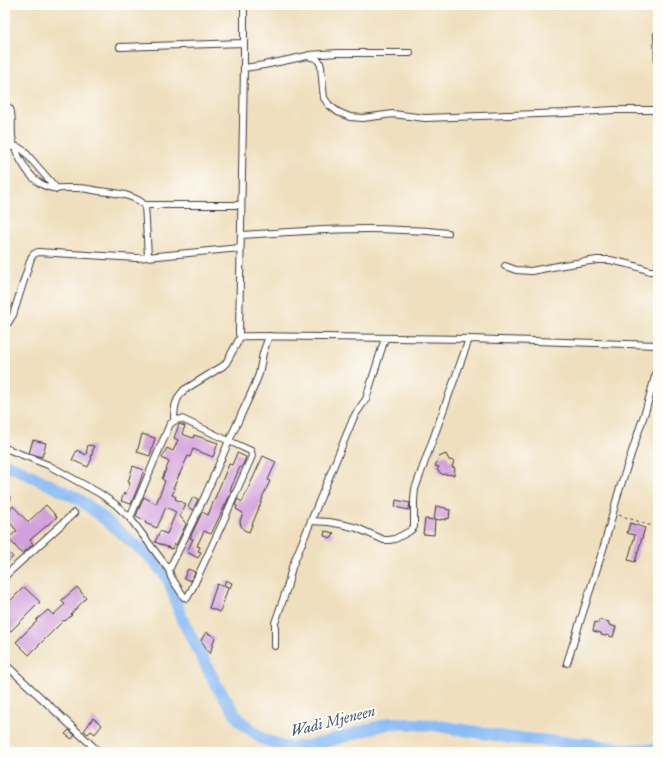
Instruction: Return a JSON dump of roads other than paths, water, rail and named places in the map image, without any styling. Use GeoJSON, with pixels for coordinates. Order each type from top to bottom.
{"type":"FeatureCollection","features":[{"type":"Feature","properties":{"kind":"street"},"geometry":{"type":"LineString","coordinates":[[241,336],[239,332],[244,5]]}},
{"type":"Feature","properties":{"kind":"street"},"geometry":{"type":"LineString","coordinates":[[657,35],[658,67]]}},
{"type":"Feature","properties":{"kind":"street"},"geometry":{"type":"LineString","coordinates":[[120,47],[244,42]]}},
{"type":"Feature","properties":{"kind":"street"},"geometry":{"type":"LineString","coordinates":[[244,68],[307,56],[338,53],[410,53]]}},
{"type":"Feature","properties":{"kind":"street"},"geometry":{"type":"LineString","coordinates":[[307,56],[316,58],[320,63],[324,98],[329,105],[338,112],[350,117],[363,118],[393,114],[425,118],[558,114],[613,110],[658,110]]}},
{"type":"Feature","properties":{"kind":"street"},"geometry":{"type":"LineString","coordinates":[[5,105],[10,109],[11,113],[14,147],[30,174],[42,184],[57,189],[79,188],[122,194],[136,199],[145,205],[241,205]]}},
{"type":"Feature","properties":{"kind":"street"},"geometry":{"type":"LineString","coordinates":[[5,147],[14,147],[24,150],[57,189]]}},
{"type":"Feature","properties":{"kind":"street"},"geometry":{"type":"LineString","coordinates":[[145,205],[148,256]]}},
{"type":"Feature","properties":{"kind":"street"},"geometry":{"type":"LineString","coordinates":[[240,235],[372,228],[448,233]]}},
{"type":"Feature","properties":{"kind":"street"},"geometry":{"type":"LineString","coordinates":[[5,324],[13,315],[31,258],[34,254],[41,252],[137,258],[240,248]]}},
{"type":"Feature","properties":{"kind":"street"},"geometry":{"type":"LineString","coordinates":[[506,266],[516,270],[531,271],[597,260],[610,260],[650,271],[658,271]]}},
{"type":"Feature","properties":{"kind":"street"},"geometry":{"type":"LineString","coordinates":[[241,336],[468,339],[658,345]]}},
{"type":"Feature","properties":{"kind":"street"},"geometry":{"type":"LineString","coordinates":[[174,421],[174,405],[180,394],[223,366],[241,336]]}},
{"type":"Feature","properties":{"kind":"street"},"geometry":{"type":"LineString","coordinates":[[169,570],[254,389],[269,336]]}},
{"type":"Feature","properties":{"kind":"street"},"geometry":{"type":"LineString","coordinates":[[275,646],[274,628],[292,567],[355,414],[366,399],[385,338]]}},
{"type":"Feature","properties":{"kind":"street"},"geometry":{"type":"LineString","coordinates":[[311,521],[351,526],[384,540],[398,538],[412,529],[414,524],[415,489],[468,339]]}},
{"type":"Feature","properties":{"kind":"street"},"geometry":{"type":"LineString","coordinates":[[567,662],[618,494],[646,410],[658,366]]}},
{"type":"Feature","properties":{"kind":"street"},"geometry":{"type":"LineString","coordinates":[[5,448],[79,481],[115,504],[130,518],[169,570],[171,577],[184,597],[187,598],[220,529],[252,456],[251,451],[182,419],[174,421],[170,424],[130,518]]}},
{"type":"Feature","properties":{"kind":"street"},"geometry":{"type":"LineString","coordinates":[[5,576],[74,514]]}},
{"type":"Feature","properties":{"kind":"street"},"geometry":{"type":"LineString","coordinates":[[5,664],[99,752]]}},
{"type":"Feature","properties":{"kind":"waterway","name":"Wadi Mjeneen"},"geometry":{"type":"LineString","coordinates":[[5,464],[77,498],[100,515],[152,559],[169,580],[181,617],[217,686],[240,721],[263,739],[287,748],[303,747],[391,723],[433,725],[512,738],[590,744],[627,750],[658,749]]}}]}
